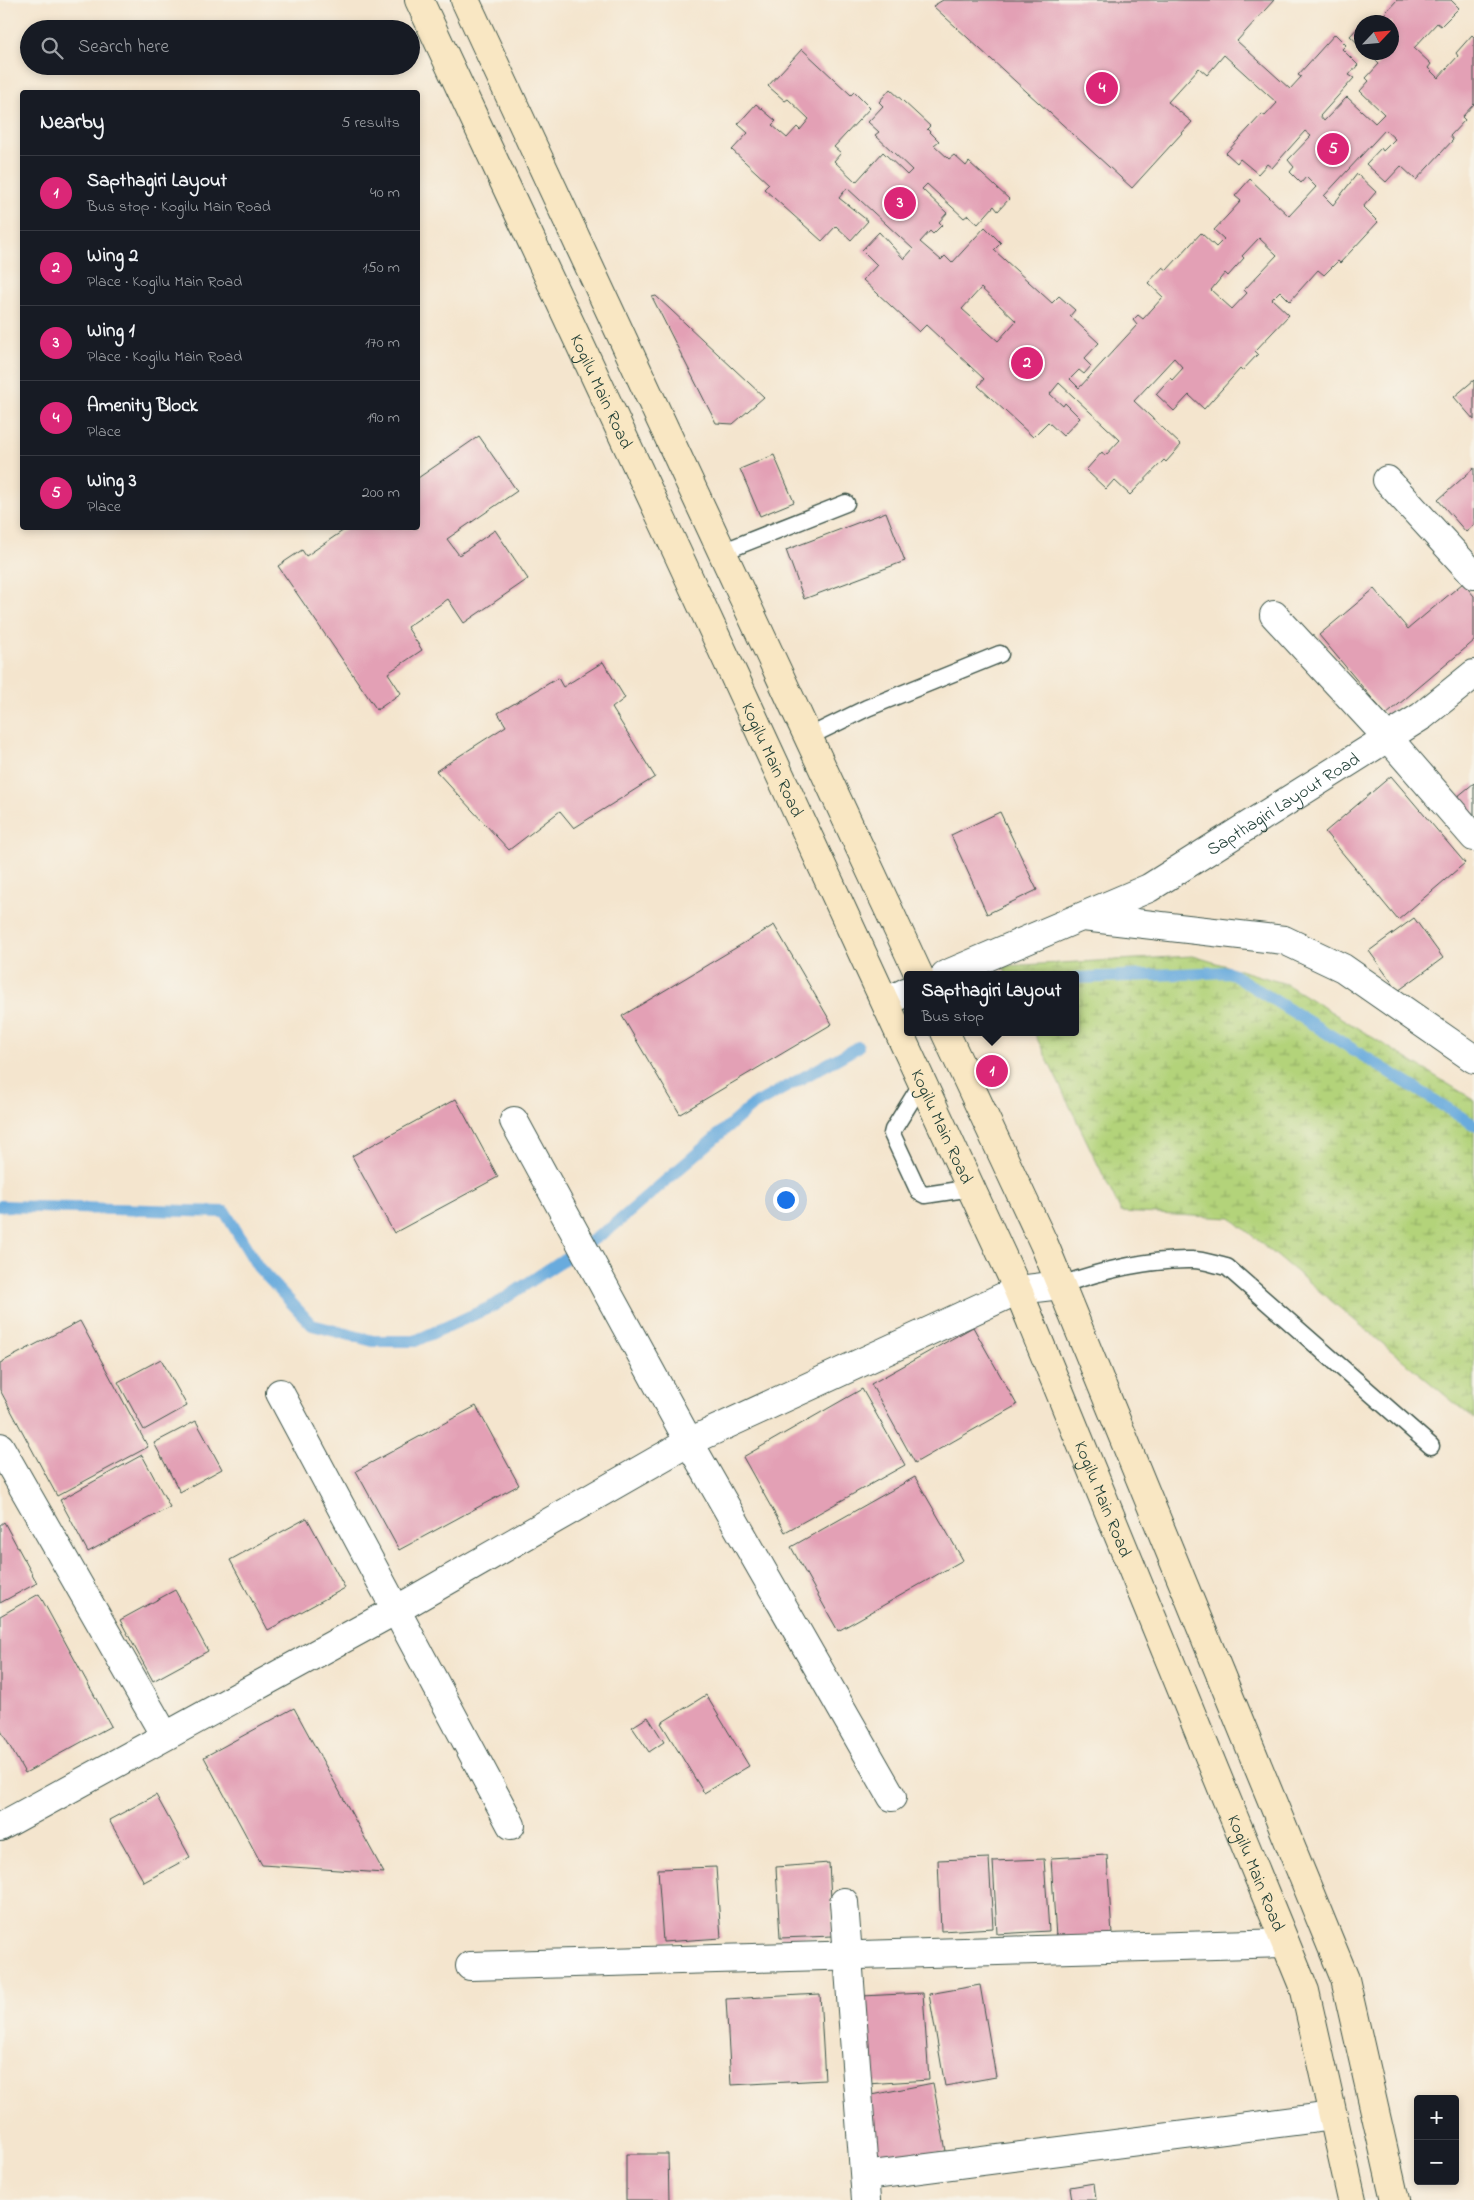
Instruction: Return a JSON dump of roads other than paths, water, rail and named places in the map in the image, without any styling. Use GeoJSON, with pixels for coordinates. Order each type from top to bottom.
{"type":"FeatureCollection","features":[{"type":"Feature","properties":{"kind":"main road","name":"Kogilu Main Road"},"geometry":{"type":"LineString","coordinates":[[419,0],[897,997],[904,1021]]}},
{"type":"Feature","properties":{"kind":"main road"},"geometry":{"type":"LineString","coordinates":[[465,0],[917,971]]}},
{"type":"Feature","properties":{"kind":"main road"},"geometry":{"type":"LineString","coordinates":[[444,52],[482,34]]}},
{"type":"Feature","properties":{"kind":"main road","name":"Kogilu Main Road"},"geometry":{"type":"LineString","coordinates":[[908,1036],[922,1083],[1018,1290],[1305,1991],[1352,2200]]}},
{"type":"Feature","properties":{"kind":"main road"},"geometry":{"type":"LineString","coordinates":[[947,1036],[1044,1244],[1345,1979],[1395,2200]]}},
{"type":"Feature","properties":{"kind":"street"},"geometry":{"type":"LineString","coordinates":[[1387,480],[1474,575]]}},
{"type":"Feature","properties":{"kind":"street"},"geometry":{"type":"LineString","coordinates":[[1274,615],[1388,738],[1474,837]]}},
{"type":"Feature","properties":{"kind":"street","name":"Sapthagiri Layout Road"},"geometry":{"type":"LineString","coordinates":[[954,971],[1149,888],[1422,716],[1474,674]]}},
{"type":"Feature","properties":{"kind":"street","name":"Sapthagiri Layout Road"},"geometry":{"type":"LineString","coordinates":[[1081,917],[1284,940],[1343,968],[1474,1059]]}},
{"type":"Feature","properties":{"kind":"street"},"geometry":{"type":"LineString","coordinates":[[514,1121],[689,1442],[892,1798]]}},
{"type":"Feature","properties":{"kind":"street"},"geometry":{"type":"LineString","coordinates":[[0,1827],[396,1610],[689,1442],[1018,1290],[1061,1285]]}},
{"type":"Feature","properties":{"kind":"street"},"geometry":{"type":"LineString","coordinates":[[280,1393],[511,1825]]}},
{"type":"Feature","properties":{"kind":"street"},"geometry":{"type":"LineString","coordinates":[[0,1447],[166,1736]]}},
{"type":"Feature","properties":{"kind":"street"},"geometry":{"type":"LineString","coordinates":[[844,1902],[865,2188],[1333,2116]]}},
{"type":"Feature","properties":{"kind":"street"},"geometry":{"type":"LineString","coordinates":[[470,1966],[1285,1943]]}},
{"type":"Feature","properties":{"kind":"lane"},"geometry":{"type":"LineString","coordinates":[[722,552],[846,503]]}},
{"type":"Feature","properties":{"kind":"lane"},"geometry":{"type":"LineString","coordinates":[[808,737],[867,708],[1000,654]]}},
{"type":"Feature","properties":{"kind":"lane"},"geometry":{"type":"LineString","coordinates":[[922,1083],[893,1130],[892,1134],[902,1159],[919,1192],[925,1194],[972,1188]]}},
{"type":"Feature","properties":{"kind":"lane"},"geometry":{"type":"LineString","coordinates":[[1061,1285],[1099,1272],[1137,1264],[1194,1260],[1227,1267],[1432,1446]]}},
{"type":"Feature","properties":{"kind":"waterway"},"geometry":{"type":"LineString","coordinates":[[1079,978],[1229,972],[1474,1125]]}},
{"type":"Feature","properties":{"kind":"waterway"},"geometry":{"type":"LineString","coordinates":[[0,1206],[225,1212],[258,1267],[312,1325],[373,1341],[415,1341],[495,1305],[612,1227],[752,1106],[858,1047]]}},
{"type":"Feature","properties":{"kind":"place","name":"Amenity Block"},"geometry":{"type":"Point","coordinates":[1102,88]}},
{"type":"Feature","properties":{"kind":"place","name":"Wing 3"},"geometry":{"type":"Point","coordinates":[1333,149]}},
{"type":"Feature","properties":{"kind":"place","name":"Wing 1"},"geometry":{"type":"Point","coordinates":[900,203]}},
{"type":"Feature","properties":{"kind":"place","name":"Wing 2"},"geometry":{"type":"Point","coordinates":[1027,363]}},
{"type":"Feature","properties":{"kind":"place","name":"Sapthagiri Layout"},"geometry":{"type":"Point","coordinates":[992,1071]}}]}
